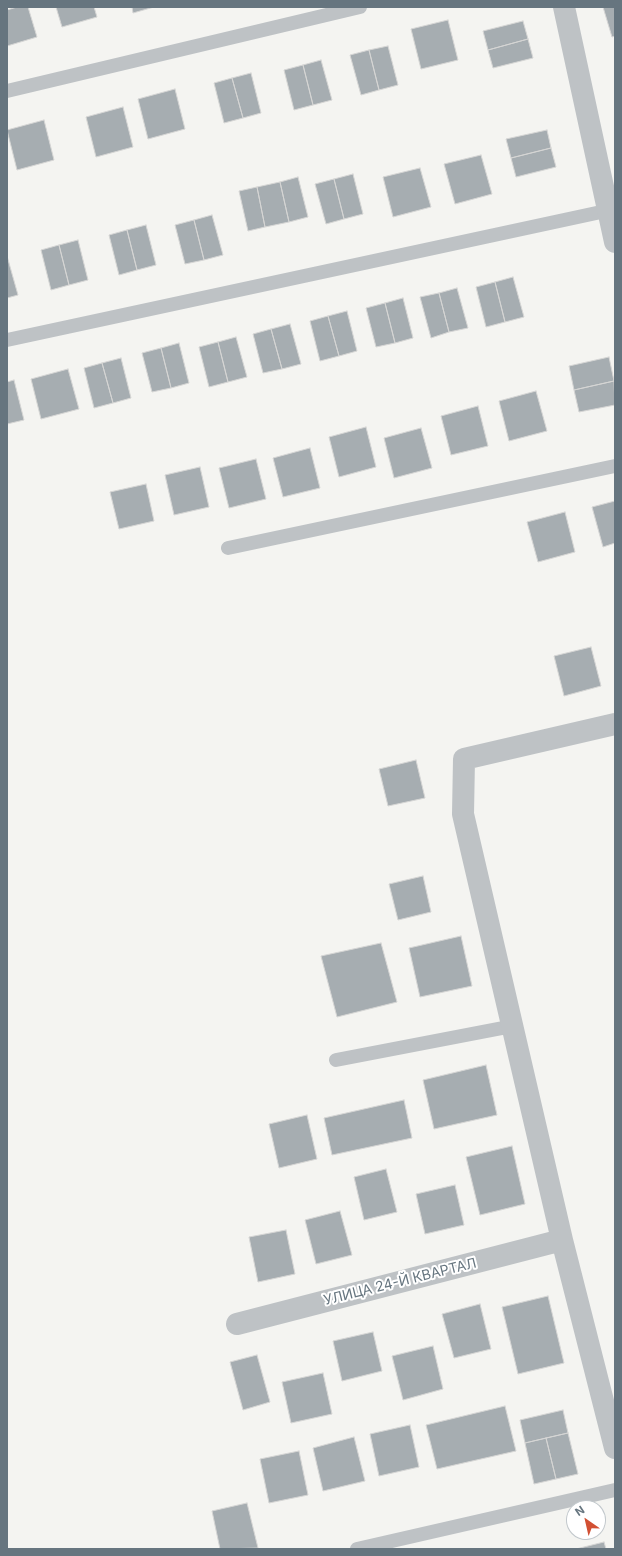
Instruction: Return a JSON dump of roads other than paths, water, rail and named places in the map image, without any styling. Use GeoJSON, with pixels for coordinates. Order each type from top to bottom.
{"type":"FeatureCollection","features":[{"type":"Feature","properties":{"kind":"street"},"geometry":{"type":"LineString","coordinates":[[564,7],[611,210],[615,242]]}},
{"type":"Feature","properties":{"kind":"street"},"geometry":{"type":"LineString","coordinates":[[615,724],[464,759],[463,814],[562,1240],[615,1448]]}},
{"type":"Feature","properties":{"kind":"street","name":"УЛИЦА 24-Й КВАРТАЛ"},"geometry":{"type":"LineString","coordinates":[[237,1324],[562,1240]]}},
{"type":"Feature","properties":{"kind":"lane"},"geometry":{"type":"LineString","coordinates":[[7,91],[360,7]]}},
{"type":"Feature","properties":{"kind":"lane"},"geometry":{"type":"LineString","coordinates":[[7,340],[611,210]]}},
{"type":"Feature","properties":{"kind":"lane"},"geometry":{"type":"LineString","coordinates":[[228,548],[615,466]]}},
{"type":"Feature","properties":{"kind":"lane"},"geometry":{"type":"LineString","coordinates":[[336,1060],[512,1026]]}},
{"type":"Feature","properties":{"kind":"lane"},"geometry":{"type":"LineString","coordinates":[[357,1549],[615,1490]]}}]}
